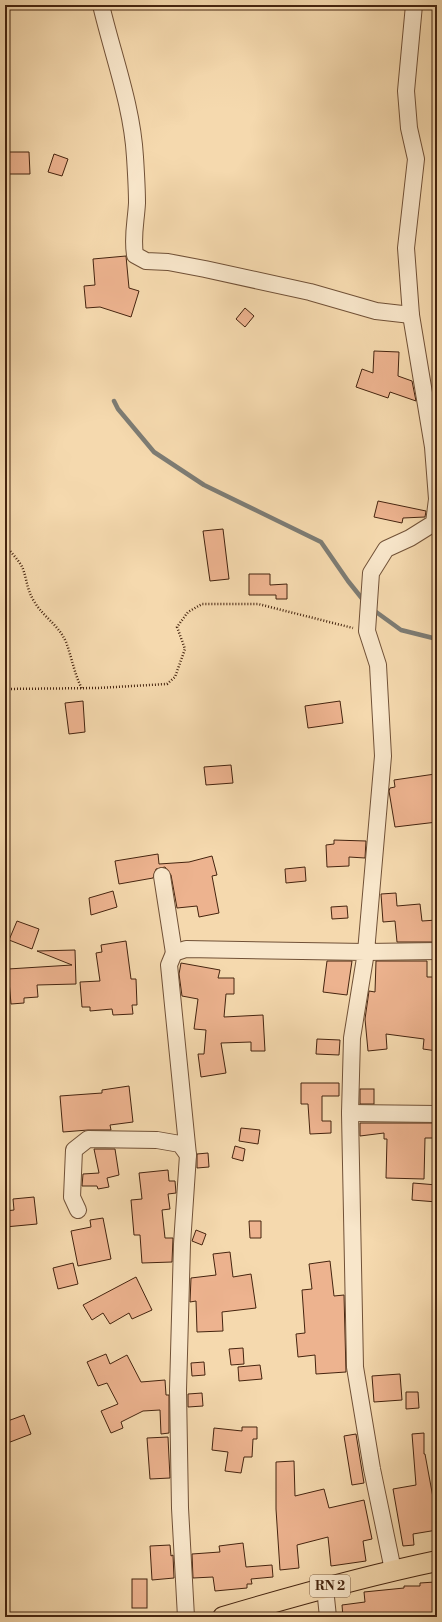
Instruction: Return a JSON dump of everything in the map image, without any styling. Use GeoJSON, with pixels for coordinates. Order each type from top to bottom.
{"type":"FeatureCollection","features":[{"type":"Feature","properties":{"kind":"main road","name":"RN 2"},"geometry":{"type":"LineString","coordinates":[[223,1617],[393,1570],[437,1561]]}},
{"type":"Feature","properties":{"kind":"street"},"geometry":{"type":"LineString","coordinates":[[101,5],[125,94],[132,127],[137,204],[132,241],[135,255],[146,261],[168,262],[206,269],[310,292],[376,311],[411,315]]}},
{"type":"Feature","properties":{"kind":"street"},"geometry":{"type":"LineString","coordinates":[[393,1570],[372,1469],[355,1367],[350,1113],[352,1038],[366,952],[383,756],[378,665],[367,631],[371,573],[386,549],[410,538],[434,523],[437,499],[435,447],[411,315],[406,248],[416,159],[409,128],[406,91],[414,5]]}},
{"type":"Feature","properties":{"kind":"street"},"geometry":{"type":"LineString","coordinates":[[162,876],[174,953],[169,965],[188,1155],[182,1244],[178,1390],[180,1508],[186,1617]]}},
{"type":"Feature","properties":{"kind":"street"},"geometry":{"type":"LineString","coordinates":[[174,953],[186,949],[366,952],[437,951]]}},
{"type":"Feature","properties":{"kind":"street"},"geometry":{"type":"LineString","coordinates":[[350,1113],[437,1114]]}},
{"type":"Feature","properties":{"kind":"street"},"geometry":{"type":"LineString","coordinates":[[78,1210],[72,1197],[74,1150],[88,1139],[157,1140],[180,1144],[188,1155]]}},
{"type":"Feature","properties":{"kind":"street"},"geometry":{"type":"LineString","coordinates":[[325,1588],[328,1617]]}},
{"type":"Feature","properties":{"kind":"path"},"geometry":{"type":"LineString","coordinates":[[5,544],[23,569],[24,580],[34,601],[43,614],[56,624],[66,642],[74,674],[82,689]]}},
{"type":"Feature","properties":{"kind":"path"},"geometry":{"type":"LineString","coordinates":[[5,689],[82,689],[167,684],[175,677],[185,649],[177,628],[188,612],[202,604],[258,604],[367,631]]}},
{"type":"Feature","properties":{"kind":"building"},"geometry":{"type":"Polygon","coordinates":[[[7,152],[29,152],[30,174],[7,174],[7,152]]]}},
{"type":"Feature","properties":{"kind":"building"},"geometry":{"type":"Polygon","coordinates":[[[54,154],[68,159],[62,176],[48,172],[54,154]]]}},
{"type":"Feature","properties":{"kind":"building"},"geometry":{"type":"Polygon","coordinates":[[[126,256],[129,288],[139,291],[131,317],[100,307],[86,308],[84,286],[95,285],[93,259],[126,256]]]}},
{"type":"Feature","properties":{"kind":"building"},"geometry":{"type":"Polygon","coordinates":[[[245,308],[254,316],[245,327],[236,319],[245,308]]]}},
{"type":"Feature","properties":{"kind":"building"},"geometry":{"type":"Polygon","coordinates":[[[374,351],[399,352],[398,376],[412,381],[416,401],[390,392],[388,398],[356,387],[362,369],[373,373],[374,351]]]}},
{"type":"Feature","properties":{"kind":"building"},"geometry":{"type":"Polygon","coordinates":[[[378,501],[426,511],[425,517],[403,518],[402,523],[374,517],[378,501]]]}},
{"type":"Feature","properties":{"kind":"building"},"geometry":{"type":"Polygon","coordinates":[[[223,529],[229,579],[210,581],[203,531],[223,529]]]}},
{"type":"Feature","properties":{"kind":"building"},"geometry":{"type":"Polygon","coordinates":[[[249,574],[270,574],[270,585],[287,584],[287,599],[276,599],[276,595],[249,595],[249,574]]]}},
{"type":"Feature","properties":{"kind":"building"},"geometry":{"type":"Polygon","coordinates":[[[83,701],[85,732],[69,734],[65,703],[83,701]]]}},
{"type":"Feature","properties":{"kind":"building"},"geometry":{"type":"Polygon","coordinates":[[[340,701],[343,723],[308,728],[305,706],[340,701]]]}},
{"type":"Feature","properties":{"kind":"building"},"geometry":{"type":"Polygon","coordinates":[[[231,765],[233,783],[206,785],[204,767],[231,765]]]}},
{"type":"Feature","properties":{"kind":"building"},"geometry":{"type":"Polygon","coordinates":[[[435,774],[437,792],[437,822],[395,827],[389,791],[390,788],[395,787],[394,780],[435,774]]]}},
{"type":"Feature","properties":{"kind":"building"},"geometry":{"type":"Polygon","coordinates":[[[334,840],[366,841],[365,858],[349,857],[349,866],[327,867],[326,845],[334,844],[334,840]]]}},
{"type":"Feature","properties":{"kind":"building"},"geometry":{"type":"Polygon","coordinates":[[[158,854],[159,864],[189,862],[212,856],[217,875],[212,876],[219,913],[199,917],[197,906],[177,908],[171,875],[165,867],[156,869],[153,878],[119,884],[115,861],[158,854]]]}},
{"type":"Feature","properties":{"kind":"building"},"geometry":{"type":"Polygon","coordinates":[[[305,867],[306,881],[286,883],[285,869],[305,867]]]}},
{"type":"Feature","properties":{"kind":"building"},"geometry":{"type":"Polygon","coordinates":[[[113,891],[117,907],[91,915],[89,898],[113,891]]]}},
{"type":"Feature","properties":{"kind":"building"},"geometry":{"type":"Polygon","coordinates":[[[396,893],[397,906],[420,904],[422,921],[437,920],[437,942],[397,942],[395,921],[383,922],[381,894],[396,893]]]}},
{"type":"Feature","properties":{"kind":"building"},"geometry":{"type":"Polygon","coordinates":[[[347,906],[348,918],[332,919],[331,907],[347,906]]]}},
{"type":"Feature","properties":{"kind":"building"},"geometry":{"type":"Polygon","coordinates":[[[17,921],[39,929],[32,949],[9,940],[17,921]]]}},
{"type":"Feature","properties":{"kind":"building"},"geometry":{"type":"Polygon","coordinates":[[[126,941],[131,979],[136,979],[137,1005],[132,1005],[133,1014],[113,1015],[112,1009],[90,1011],[90,1007],[82,1007],[80,982],[100,981],[96,953],[102,952],[101,945],[126,941]]]}},
{"type":"Feature","properties":{"kind":"building"},"geometry":{"type":"Polygon","coordinates":[[[75,950],[76,984],[37,985],[38,997],[24,998],[24,1003],[11,1004],[8,969],[72,965],[37,951],[75,950]]]}},
{"type":"Feature","properties":{"kind":"building"},"geometry":{"type":"Polygon","coordinates":[[[327,961],[352,961],[347,995],[323,992],[327,961]]]}},
{"type":"Feature","properties":{"kind":"building"},"geometry":{"type":"Polygon","coordinates":[[[376,961],[427,961],[427,977],[434,977],[434,1005],[437,1005],[437,1051],[423,1049],[424,1039],[386,1034],[387,1049],[368,1051],[365,1019],[369,991],[375,992],[376,961]]]}},
{"type":"Feature","properties":{"kind":"building"},"geometry":{"type":"Polygon","coordinates":[[[181,963],[220,970],[218,978],[234,978],[234,994],[226,994],[224,1017],[263,1015],[265,1051],[251,1051],[251,1042],[221,1043],[226,1073],[201,1077],[198,1054],[204,1054],[206,1030],[194,1029],[198,999],[182,996],[179,974],[181,963]]]}},
{"type":"Feature","properties":{"kind":"building"},"geometry":{"type":"Polygon","coordinates":[[[317,1039],[340,1040],[339,1055],[316,1054],[317,1039]]]}},
{"type":"Feature","properties":{"kind":"building"},"geometry":{"type":"Polygon","coordinates":[[[301,1083],[339,1083],[339,1096],[322,1096],[322,1121],[331,1121],[331,1133],[310,1134],[308,1104],[301,1104],[301,1083]]]}},
{"type":"Feature","properties":{"kind":"building"},"geometry":{"type":"Polygon","coordinates":[[[129,1086],[133,1122],[110,1125],[111,1130],[63,1132],[60,1096],[102,1093],[102,1090],[129,1086]]]}},
{"type":"Feature","properties":{"kind":"building"},"geometry":{"type":"Polygon","coordinates":[[[360,1089],[374,1089],[374,1104],[360,1104],[360,1089]]]}},
{"type":"Feature","properties":{"kind":"building"},"geometry":{"type":"Polygon","coordinates":[[[360,1123],[437,1123],[437,1138],[425,1138],[424,1179],[386,1178],[387,1139],[384,1139],[384,1133],[360,1136],[360,1123]]]}},
{"type":"Feature","properties":{"kind":"building"},"geometry":{"type":"Polygon","coordinates":[[[241,1128],[260,1130],[258,1144],[239,1141],[241,1128]]]}},
{"type":"Feature","properties":{"kind":"building"},"geometry":{"type":"Polygon","coordinates":[[[235,1146],[245,1149],[243,1161],[232,1158],[235,1146]]]}},
{"type":"Feature","properties":{"kind":"building"},"geometry":{"type":"Polygon","coordinates":[[[94,1149],[115,1149],[119,1175],[107,1178],[109,1187],[98,1189],[97,1186],[82,1186],[83,1174],[99,1173],[94,1149]]]}},
{"type":"Feature","properties":{"kind":"building"},"geometry":{"type":"Polygon","coordinates":[[[208,1153],[209,1167],[197,1168],[197,1154],[208,1153]]]}},
{"type":"Feature","properties":{"kind":"building"},"geometry":{"type":"Polygon","coordinates":[[[168,1170],[169,1181],[175,1181],[176,1193],[168,1194],[170,1209],[162,1210],[165,1238],[173,1238],[172,1262],[142,1263],[140,1235],[134,1235],[131,1200],[142,1199],[139,1173],[168,1170]]]}},
{"type":"Feature","properties":{"kind":"building"},"geometry":{"type":"Polygon","coordinates":[[[413,1183],[437,1185],[437,1202],[412,1200],[413,1183]]]}},
{"type":"Feature","properties":{"kind":"building"},"geometry":{"type":"Polygon","coordinates":[[[34,1197],[37,1224],[5,1227],[5,1211],[14,1210],[13,1199],[34,1197]]]}},
{"type":"Feature","properties":{"kind":"building"},"geometry":{"type":"Polygon","coordinates":[[[103,1218],[111,1259],[78,1266],[71,1231],[91,1227],[90,1220],[103,1218]]]}},
{"type":"Feature","properties":{"kind":"building"},"geometry":{"type":"Polygon","coordinates":[[[249,1221],[261,1221],[261,1238],[250,1238],[249,1221]]]}},
{"type":"Feature","properties":{"kind":"building"},"geometry":{"type":"Polygon","coordinates":[[[196,1230],[206,1234],[202,1245],[192,1241],[196,1230]]]}},
{"type":"Feature","properties":{"kind":"building"},"geometry":{"type":"Polygon","coordinates":[[[230,1252],[233,1277],[251,1274],[256,1308],[222,1312],[223,1331],[197,1332],[196,1301],[190,1302],[191,1278],[216,1275],[213,1254],[230,1252]]]}},
{"type":"Feature","properties":{"kind":"building"},"geometry":{"type":"Polygon","coordinates":[[[330,1261],[334,1296],[344,1295],[346,1372],[316,1374],[315,1355],[298,1357],[296,1334],[305,1333],[302,1290],[312,1289],[309,1264],[330,1261]]]}},
{"type":"Feature","properties":{"kind":"building"},"geometry":{"type":"Polygon","coordinates":[[[73,1263],[78,1284],[58,1289],[53,1268],[73,1263]]]}},
{"type":"Feature","properties":{"kind":"building"},"geometry":{"type":"Polygon","coordinates":[[[136,1277],[152,1310],[132,1319],[129,1313],[110,1324],[103,1313],[92,1320],[83,1305],[136,1277]]]}},
{"type":"Feature","properties":{"kind":"building"},"geometry":{"type":"Polygon","coordinates":[[[243,1348],[244,1364],[231,1365],[229,1349],[243,1348]]]}},
{"type":"Feature","properties":{"kind":"building"},"geometry":{"type":"Polygon","coordinates":[[[106,1354],[110,1364],[127,1355],[141,1382],[165,1380],[166,1395],[169,1395],[169,1433],[161,1434],[160,1410],[143,1411],[121,1422],[123,1428],[111,1433],[101,1411],[118,1404],[107,1383],[98,1386],[87,1362],[106,1354]]]}},
{"type":"Feature","properties":{"kind":"building"},"geometry":{"type":"Polygon","coordinates":[[[204,1362],[205,1375],[192,1376],[191,1363],[204,1362]]]}},
{"type":"Feature","properties":{"kind":"building"},"geometry":{"type":"Polygon","coordinates":[[[260,1365],[262,1379],[239,1381],[238,1367],[260,1365]]]}},
{"type":"Feature","properties":{"kind":"building"},"geometry":{"type":"Polygon","coordinates":[[[400,1374],[402,1400],[374,1402],[372,1376],[400,1374]]]}},
{"type":"Feature","properties":{"kind":"building"},"geometry":{"type":"Polygon","coordinates":[[[406,1392],[418,1392],[419,1408],[406,1409],[406,1392]]]}},
{"type":"Feature","properties":{"kind":"building"},"geometry":{"type":"Polygon","coordinates":[[[202,1393],[203,1406],[188,1407],[188,1394],[202,1393]]]}},
{"type":"Feature","properties":{"kind":"building"},"geometry":{"type":"Polygon","coordinates":[[[24,1415],[31,1434],[5,1444],[5,1422],[24,1415]]]}},
{"type":"Feature","properties":{"kind":"building"},"geometry":{"type":"Polygon","coordinates":[[[242,1427],[257,1427],[257,1439],[253,1439],[252,1457],[244,1457],[241,1473],[225,1471],[228,1452],[212,1450],[214,1428],[242,1431],[242,1427]]]}},
{"type":"Feature","properties":{"kind":"building"},"geometry":{"type":"Polygon","coordinates":[[[424,1433],[424,1454],[434,1503],[437,1502],[437,1530],[413,1534],[414,1545],[403,1546],[393,1489],[416,1485],[412,1434],[424,1433]]]}},
{"type":"Feature","properties":{"kind":"building"},"geometry":{"type":"Polygon","coordinates":[[[356,1434],[364,1483],[352,1485],[344,1436],[356,1434]]]}},
{"type":"Feature","properties":{"kind":"building"},"geometry":{"type":"Polygon","coordinates":[[[168,1437],[170,1478],[150,1479],[147,1438],[168,1437]]]}},
{"type":"Feature","properties":{"kind":"building"},"geometry":{"type":"Polygon","coordinates":[[[294,1461],[295,1496],[324,1489],[329,1508],[364,1500],[372,1539],[363,1541],[366,1561],[331,1566],[328,1537],[297,1545],[299,1568],[280,1570],[276,1509],[276,1462],[294,1461]]]}},
{"type":"Feature","properties":{"kind":"building"},"geometry":{"type":"Polygon","coordinates":[[[243,1543],[246,1567],[272,1565],[273,1577],[251,1579],[252,1584],[247,1584],[247,1588],[215,1591],[213,1577],[193,1578],[192,1554],[220,1552],[219,1546],[243,1543]]]}},
{"type":"Feature","properties":{"kind":"building"},"geometry":{"type":"Polygon","coordinates":[[[170,1545],[171,1556],[173,1555],[174,1578],[152,1580],[150,1546],[170,1545]]]}},
{"type":"Feature","properties":{"kind":"building"},"geometry":{"type":"Polygon","coordinates":[[[132,1579],[147,1579],[147,1608],[132,1608],[132,1579]]]}},
{"type":"Feature","properties":{"kind":"building"},"geometry":{"type":"Polygon","coordinates":[[[435,1582],[437,1614],[418,1617],[343,1617],[342,1605],[365,1602],[364,1592],[404,1588],[404,1586],[420,1586],[420,1583],[435,1582]]]}},
{"type":"Feature","properties":{"kind":"waterway"},"geometry":{"type":"LineString","coordinates":[[114,401],[118,409],[154,452],[204,485],[321,542],[364,601]]}},
{"type":"Feature","properties":{"kind":"waterway"},"geometry":{"type":"LineString","coordinates":[[372,609],[401,630],[437,639]]}}]}
